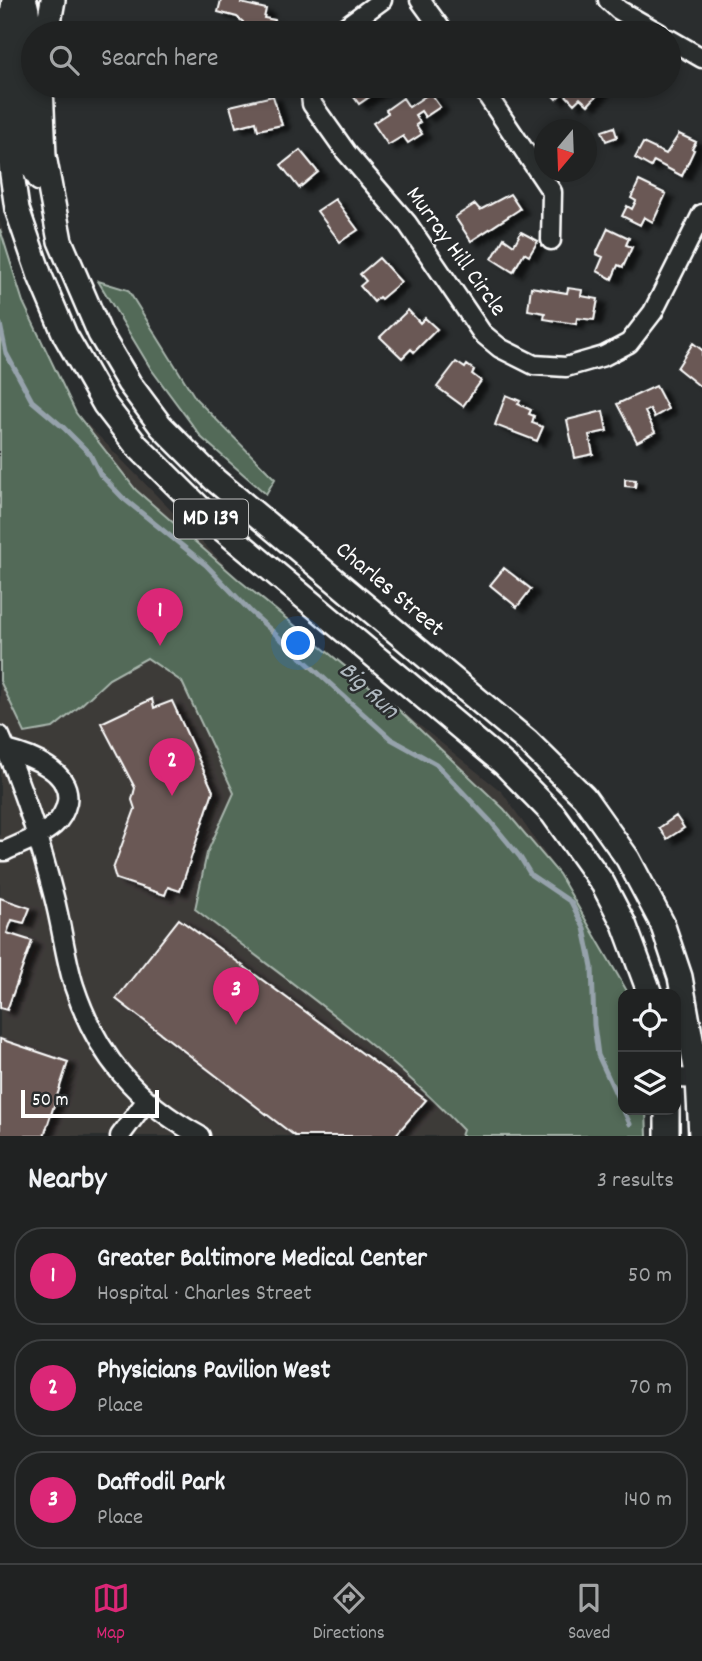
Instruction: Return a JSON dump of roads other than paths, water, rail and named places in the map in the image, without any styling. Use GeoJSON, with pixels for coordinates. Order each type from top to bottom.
{"type":"FeatureCollection","features":[{"type":"Feature","properties":{"kind":"main road","name":"MD 139"},"geometry":{"type":"LineString","coordinates":[[14,0],[7,46],[4,118],[17,209],[40,276],[65,335],[106,405],[136,445],[214,522],[504,764],[553,814],[603,884],[624,924],[648,989]]}},
{"type":"Feature","properties":{"kind":"main road"},"geometry":{"type":"LineString","coordinates":[[24,0],[27,21]]}},
{"type":"Feature","properties":{"kind":"main road"},"geometry":{"type":"LineString","coordinates":[[49,21],[53,0]]}},
{"type":"Feature","properties":{"kind":"main road"},"geometry":{"type":"LineString","coordinates":[[22,98],[30,164],[50,193]]}},
{"type":"Feature","properties":{"kind":"main road","name":"Charles Street"},"geometry":{"type":"LineString","coordinates":[[41,98],[42,134],[60,241],[100,334],[129,383],[161,426],[215,481],[527,741],[583,797],[605,824],[647,891],[662,923],[680,976],[701,1136]]}},
{"type":"Feature","properties":{"kind":"main road"},"geometry":{"type":"LineString","coordinates":[[667,1115],[667,1136]]}},
{"type":"Feature","properties":{"kind":"street"},"geometry":{"type":"LineString","coordinates":[[353,21],[382,0]]}},
{"type":"Feature","properties":{"kind":"street"},"geometry":{"type":"LineString","coordinates":[[420,0],[435,21]]}},
{"type":"Feature","properties":{"kind":"street"},"geometry":{"type":"LineString","coordinates":[[608,0],[638,21]]}},
{"type":"Feature","properties":{"kind":"street"},"geometry":{"type":"LineString","coordinates":[[681,46],[702,58]]}},
{"type":"Feature","properties":{"kind":"street","name":"Murray Hill Circle"},"geometry":{"type":"LineString","coordinates":[[311,98],[312,104],[346,152],[407,223],[482,333],[500,348],[534,365],[566,367],[604,356],[629,343],[653,312],[702,214]]}},
{"type":"Feature","properties":{"kind":"street"},"geometry":{"type":"LineString","coordinates":[[489,98],[552,192],[551,240]]}},
{"type":"Feature","properties":{"kind":"street"},"geometry":{"type":"LineString","coordinates":[[3,743],[37,836],[55,899],[74,985],[105,1053],[130,1086],[146,1101],[201,1136]]}},
{"type":"Feature","properties":{"kind":"street"},"geometry":{"type":"LineString","coordinates":[[0,851],[37,836],[56,823],[65,810],[68,794],[53,771],[3,743]]}},
{"type":"Feature","properties":{"kind":"street"},"geometry":{"type":"LineString","coordinates":[[120,1136],[146,1101]]}},
{"type":"Feature","properties":{"kind":"waterway","name":"Big Run"},"geometry":{"type":"LineString","coordinates":[[0,324],[6,353],[32,401],[90,454],[100,474],[123,498],[206,565],[251,612],[391,739],[436,764],[491,822],[531,875],[571,902],[584,928],[592,967],[598,1055],[630,1124]]}},
{"type":"Feature","properties":{"kind":"place","name":"Greater Baltimore Medical Center"},"geometry":{"type":"Point","coordinates":[160,646]}},
{"type":"Feature","properties":{"kind":"place","name":"Physicians Pavilion West"},"geometry":{"type":"Point","coordinates":[172,796]}},
{"type":"Feature","properties":{"kind":"place","name":"Daffodil Park"},"geometry":{"type":"Point","coordinates":[236,1025]}}]}
